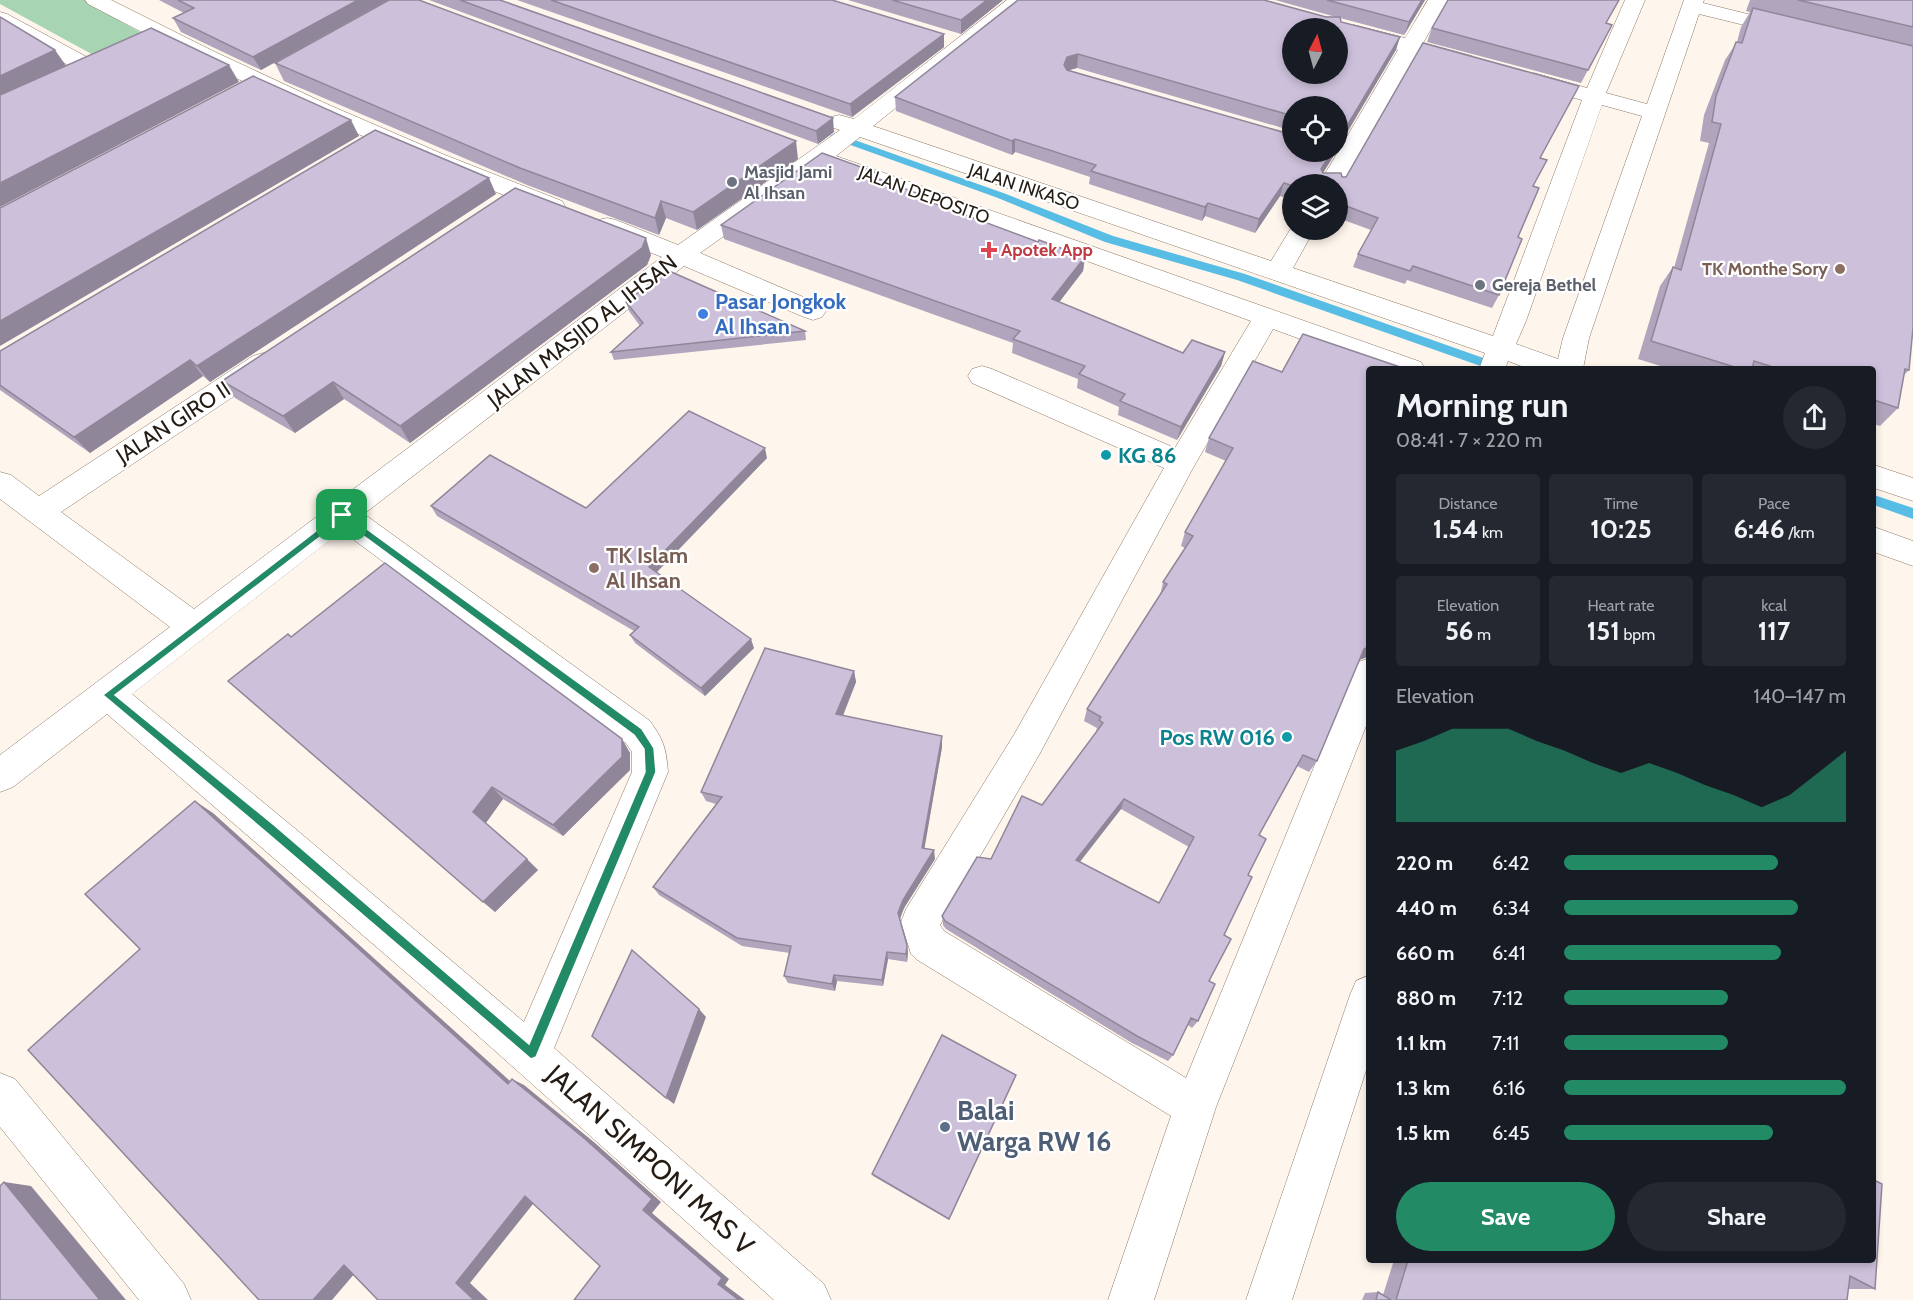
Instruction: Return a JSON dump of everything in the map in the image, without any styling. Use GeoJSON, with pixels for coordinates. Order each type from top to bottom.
{"type":"FeatureCollection","features":[{"type":"Feature","properties":{"kind":"street"},"geometry":{"type":"LineString","coordinates":[[95,0],[261,82],[381,135],[520,193],[681,255],[813,311]]}},
{"type":"Feature","properties":{"kind":"street","name":"JALAN MASJID AL IHSAN"},"geometry":{"type":"LineString","coordinates":[[0,776],[814,153],[851,132],[962,43],[1020,0]]}},
{"type":"Feature","properties":{"kind":"street"},"geometry":{"type":"LineString","coordinates":[[1348,143],[1438,0]]}},
{"type":"Feature","properties":{"kind":"street"},"geometry":{"type":"LineString","coordinates":[[1497,357],[1513,321],[1635,0]]}},
{"type":"Feature","properties":{"kind":"street"},"geometry":{"type":"LineString","coordinates":[[1570,366],[1576,338],[1651,112],[1693,3],[1808,34]]}},
{"type":"Feature","properties":{"kind":"street"},"geometry":{"type":"LineString","coordinates":[[0,18],[90,68]]}},
{"type":"Feature","properties":{"kind":"street"},"geometry":{"type":"LineString","coordinates":[[1348,29],[1480,65]]}},
{"type":"Feature","properties":{"kind":"street"},"geometry":{"type":"LineString","coordinates":[[140,44],[160,34]]}},
{"type":"Feature","properties":{"kind":"street"},"geometry":{"type":"LineString","coordinates":[[940,36],[962,43]]}},
{"type":"Feature","properties":{"kind":"street"},"geometry":{"type":"LineString","coordinates":[[70,77],[110,58]]}},
{"type":"Feature","properties":{"kind":"street"},"geometry":{"type":"LineString","coordinates":[[240,93],[281,70]]}},
{"type":"Feature","properties":{"kind":"street"},"geometry":{"type":"LineString","coordinates":[[1514,74],[1651,112]]}},
{"type":"Feature","properties":{"kind":"street","name":"JALAN INKASO"},"geometry":{"type":"LineString","coordinates":[[823,117],[1003,202],[1278,271],[1497,357],[1543,366]]}},
{"type":"Feature","properties":{"kind":"street"},"geometry":{"type":"LineString","coordinates":[[350,153],[381,135]]}},
{"type":"Feature","properties":{"kind":"street","name":"JALAN DEPOSITO"},"geometry":{"type":"LineString","coordinates":[[814,153],[1003,202],[1267,316],[1403,366]]}},
{"type":"Feature","properties":{"kind":"street"},"geometry":{"type":"LineString","coordinates":[[490,213],[520,193]]}},
{"type":"Feature","properties":{"kind":"street"},"geometry":{"type":"LineString","coordinates":[[1278,271],[1296,240]]}},
{"type":"Feature","properties":{"kind":"street"},"geometry":{"type":"LineString","coordinates":[[1195,1107],[930,945],[921,930],[921,922],[1027,744],[1181,463],[1267,316]]}},
{"type":"Feature","properties":{"kind":"street","name":"JALAN GIRO II"},"geometry":{"type":"LineString","coordinates":[[37,512],[283,350]]}},
{"type":"Feature","properties":{"kind":"street"},"geometry":{"type":"LineString","coordinates":[[982,376],[1181,463]]}},
{"type":"Feature","properties":{"kind":"street"},"geometry":{"type":"LineString","coordinates":[[1876,477],[1913,490]]}},
{"type":"Feature","properties":{"kind":"street"},"geometry":{"type":"LineString","coordinates":[[0,483],[195,628]]}},
{"type":"Feature","properties":{"kind":"street"},"geometry":{"type":"LineString","coordinates":[[342,515],[638,732],[649,748],[650,772],[531,1053]]}},
{"type":"Feature","properties":{"kind":"street"},"geometry":{"type":"LineString","coordinates":[[1876,540],[1913,554]]}},
{"type":"Feature","properties":{"kind":"street"},"geometry":{"type":"LineString","coordinates":[[1131,1300],[1195,1107],[1366,682]]}},
{"type":"Feature","properties":{"kind":"street","name":"JALAN SIMPONI MAS V"},"geometry":{"type":"LineString","coordinates":[[108,695],[270,828],[531,1053],[808,1300]]}},
{"type":"Feature","properties":{"kind":"street"},"geometry":{"type":"LineString","coordinates":[[1269,1300],[1366,1007]]}},
{"type":"Feature","properties":{"kind":"street"},"geometry":{"type":"LineString","coordinates":[[0,1094],[168,1300]]}},
{"type":"Feature","properties":{"kind":"green space"},"geometry":{"type":"Polygon","coordinates":[[[0,0],[84,0],[145,35],[97,57],[0,4],[0,0]]]}},
{"type":"Feature","properties":{"kind":"building"},"geometry":{"type":"Polygon","coordinates":[[[178,0],[358,0],[253,57],[173,18],[194,8],[178,0]]]}},
{"type":"Feature","properties":{"kind":"building"},"geometry":{"type":"Polygon","coordinates":[[[389,0],[419,0],[796,141],[693,212],[661,201],[655,218],[520,168],[275,63],[389,0]]]}},
{"type":"Feature","properties":{"kind":"building"},"geometry":{"type":"Polygon","coordinates":[[[460,0],[500,0],[833,118],[816,131],[460,0]]]}},
{"type":"Feature","properties":{"kind":"building"},"geometry":{"type":"Polygon","coordinates":[[[551,0],[832,0],[944,34],[850,104],[551,0]]]}},
{"type":"Feature","properties":{"kind":"building"},"geometry":{"type":"Polygon","coordinates":[[[892,0],[987,0],[961,20],[892,0]]]}},
{"type":"Feature","properties":{"kind":"building"},"geometry":{"type":"Polygon","coordinates":[[[1018,0],[1264,0],[1326,17],[1340,17],[1282,18],[1282,84],[1348,84],[1348,24],[1400,37],[1348,124],[1348,96],[1282,96],[1282,113],[1078,54],[1067,57],[1064,65],[1067,70],[1282,132],[1282,162],[1326,162],[1321,169],[1323,173],[1341,173],[1282,174],[1282,186],[1259,219],[1208,203],[1205,207],[1091,171],[1096,165],[1015,139],[1012,141],[895,97],[1018,0]]]}},
{"type":"Feature","properties":{"kind":"building"},"geometry":{"type":"Polygon","coordinates":[[[1327,0],[1422,0],[1409,22],[1327,0]]]}},
{"type":"Feature","properties":{"kind":"building"},"geometry":{"type":"Polygon","coordinates":[[[1448,0],[1619,0],[1606,23],[1612,25],[1588,70],[1432,28],[1448,0]]]}},
{"type":"Feature","properties":{"kind":"building"},"geometry":{"type":"Polygon","coordinates":[[[1798,0],[1913,0],[1913,27],[1798,0]]]}},
{"type":"Feature","properties":{"kind":"building"},"geometry":{"type":"Polygon","coordinates":[[[1753,8],[1913,46],[1913,328],[1909,370],[1905,369],[1898,408],[1876,401],[1876,366],[1770,366],[1754,361],[1753,366],[1731,366],[1651,341],[1673,267],[1681,270],[1721,124],[1712,122],[1716,96],[1736,42],[1742,43],[1753,8]]]}},
{"type":"Feature","properties":{"kind":"building"},"geometry":{"type":"Polygon","coordinates":[[[0,17],[55,50],[0,76],[0,17]]]}},
{"type":"Feature","properties":{"kind":"building"},"geometry":{"type":"Polygon","coordinates":[[[151,28],[229,65],[0,183],[0,95],[151,28]]]}},
{"type":"Feature","properties":{"kind":"building"},"geometry":{"type":"Polygon","coordinates":[[[1423,43],[1579,86],[1540,158],[1547,160],[1533,186],[1539,188],[1518,237],[1522,239],[1499,295],[1413,266],[1410,271],[1358,254],[1378,218],[1348,207],[1348,174],[1423,43]]]}},
{"type":"Feature","properties":{"kind":"building"},"geometry":{"type":"Polygon","coordinates":[[[253,76],[351,120],[0,321],[0,208],[253,76]]]}},
{"type":"Feature","properties":{"kind":"building"},"geometry":{"type":"Polygon","coordinates":[[[375,130],[489,178],[197,366],[190,360],[74,437],[0,385],[0,351],[375,130]]]}},
{"type":"Feature","properties":{"kind":"building"},"geometry":{"type":"Polygon","coordinates":[[[822,153],[875,172],[871,176],[930,198],[928,201],[1085,257],[1052,299],[1183,353],[1192,340],[1225,352],[1181,427],[1120,401],[1125,394],[1079,374],[1085,366],[1013,339],[1020,331],[721,225],[822,153]]]}},
{"type":"Feature","properties":{"kind":"building"},"geometry":{"type":"Polygon","coordinates":[[[515,188],[646,238],[642,248],[400,426],[333,382],[283,416],[222,381],[515,188]]]}},
{"type":"Feature","properties":{"kind":"building","name":"Pasar Jongkok Al Ihsan"},"geometry":{"type":"Polygon","coordinates":[[[667,270],[805,331],[611,352],[643,323],[626,302],[667,270]]]}},
{"type":"Feature","properties":{"kind":"building"},"geometry":{"type":"Polygon","coordinates":[[[1303,334],[1397,366],[1366,366],[1366,648],[1317,761],[1303,755],[1259,835],[1266,839],[1248,875],[1252,877],[1224,935],[1231,939],[1209,981],[1215,984],[1198,1021],[1191,1018],[1173,1055],[1137,1036],[945,921],[942,916],[977,857],[991,859],[1022,796],[1042,805],[1103,723],[1099,720],[1101,717],[1087,709],[1167,584],[1163,582],[1193,536],[1185,532],[1233,448],[1209,438],[1253,361],[1282,372],[1303,334]],[[1124,799],[1076,860],[1159,903],[1194,837],[1124,799]]]}},
{"type":"Feature","properties":{"kind":"building","name":"TK Islam Al Ihsan"},"geometry":{"type":"Polygon","coordinates":[[[689,411],[765,448],[649,567],[751,639],[701,688],[630,635],[639,627],[431,506],[490,455],[586,508],[689,411]]]}},
{"type":"Feature","properties":{"kind":"building"},"geometry":{"type":"Polygon","coordinates":[[[385,563],[622,739],[622,757],[553,825],[492,787],[473,812],[527,859],[483,902],[228,681],[288,634],[291,637],[385,563]]]}},
{"type":"Feature","properties":{"kind":"building"},"geometry":{"type":"Polygon","coordinates":[[[765,648],[854,671],[836,714],[942,736],[922,848],[934,850],[903,900],[898,913],[907,945],[906,954],[887,952],[882,980],[834,975],[832,984],[784,976],[791,946],[737,938],[653,887],[722,797],[701,792],[765,648]]]}},
{"type":"Feature","properties":{"kind":"building"},"geometry":{"type":"Polygon","coordinates":[[[195,801],[508,1084],[512,1079],[585,1139],[652,1199],[643,1210],[722,1278],[718,1284],[739,1300],[574,1300],[600,1266],[525,1196],[456,1283],[474,1300],[378,1300],[344,1265],[313,1300],[259,1300],[28,1050],[140,949],[85,894],[195,801]]]}},
{"type":"Feature","properties":{"kind":"building"},"geometry":{"type":"Polygon","coordinates":[[[632,950],[699,1009],[666,1098],[592,1036],[632,950]]]}},
{"type":"Feature","properties":{"kind":"building","name":"Balai Warga RW 16"},"geometry":{"type":"Polygon","coordinates":[[[942,1035],[1016,1075],[949,1219],[872,1174],[942,1035]]]}},
{"type":"Feature","properties":{"kind":"building"},"geometry":{"type":"Polygon","coordinates":[[[1876,1181],[1882,1184],[1875,1289],[1850,1276],[1847,1300],[1396,1300],[1407,1263],[1876,1263],[1876,1181]]]}},
{"type":"Feature","properties":{"kind":"building"},"geometry":{"type":"Polygon","coordinates":[[[4,1182],[100,1300],[0,1300],[0,1186],[4,1182]]]}},
{"type":"Feature","properties":{"kind":"building"},"geometry":{"type":"Polygon","coordinates":[[[1378,1292],[1391,1300],[1376,1300],[1378,1292]]]}},
{"type":"Feature","properties":{"kind":"waterway"},"geometry":{"type":"LineString","coordinates":[[835,136],[1002,196],[1109,239],[1241,277],[1493,366]]}},
{"type":"Feature","properties":{"kind":"waterway"},"geometry":{"type":"LineString","coordinates":[[1876,501],[1913,514]]}},
{"type":"Feature","properties":{"kind":"place","name":"Masjid Jami Al Ihsan"},"geometry":{"type":"Point","coordinates":[732,182]}},
{"type":"Feature","properties":{"kind":"place","name":"Apotek App"},"geometry":{"type":"Point","coordinates":[989,250]}},
{"type":"Feature","properties":{"kind":"place","name":"TK Monthe Sory"},"geometry":{"type":"Point","coordinates":[1840,269]}},
{"type":"Feature","properties":{"kind":"place","name":"Gereja Bethel"},"geometry":{"type":"Point","coordinates":[1480,285]}},
{"type":"Feature","properties":{"kind":"place","name":"Pasar Jongkok Al Ihsan"},"geometry":{"type":"Point","coordinates":[703,314]}},
{"type":"Feature","properties":{"kind":"place","name":"KG 86"},"geometry":{"type":"Point","coordinates":[1106,455]}},
{"type":"Feature","properties":{"kind":"place","name":"TK Islam Al Ihsan"},"geometry":{"type":"Point","coordinates":[594,568]}},
{"type":"Feature","properties":{"kind":"place","name":"Pos RW 016"},"geometry":{"type":"Point","coordinates":[1287,737]}},
{"type":"Feature","properties":{"kind":"place","name":"Balai Warga RW 16"},"geometry":{"type":"Point","coordinates":[945,1127]}},
{"type":"Feature","properties":{"kind":"route"},"geometry":{"type":"LineString","coordinates":[[342,515],[638,732],[649,748],[650,772],[531,1053],[270,828],[108,695],[342,515]]}}]}
